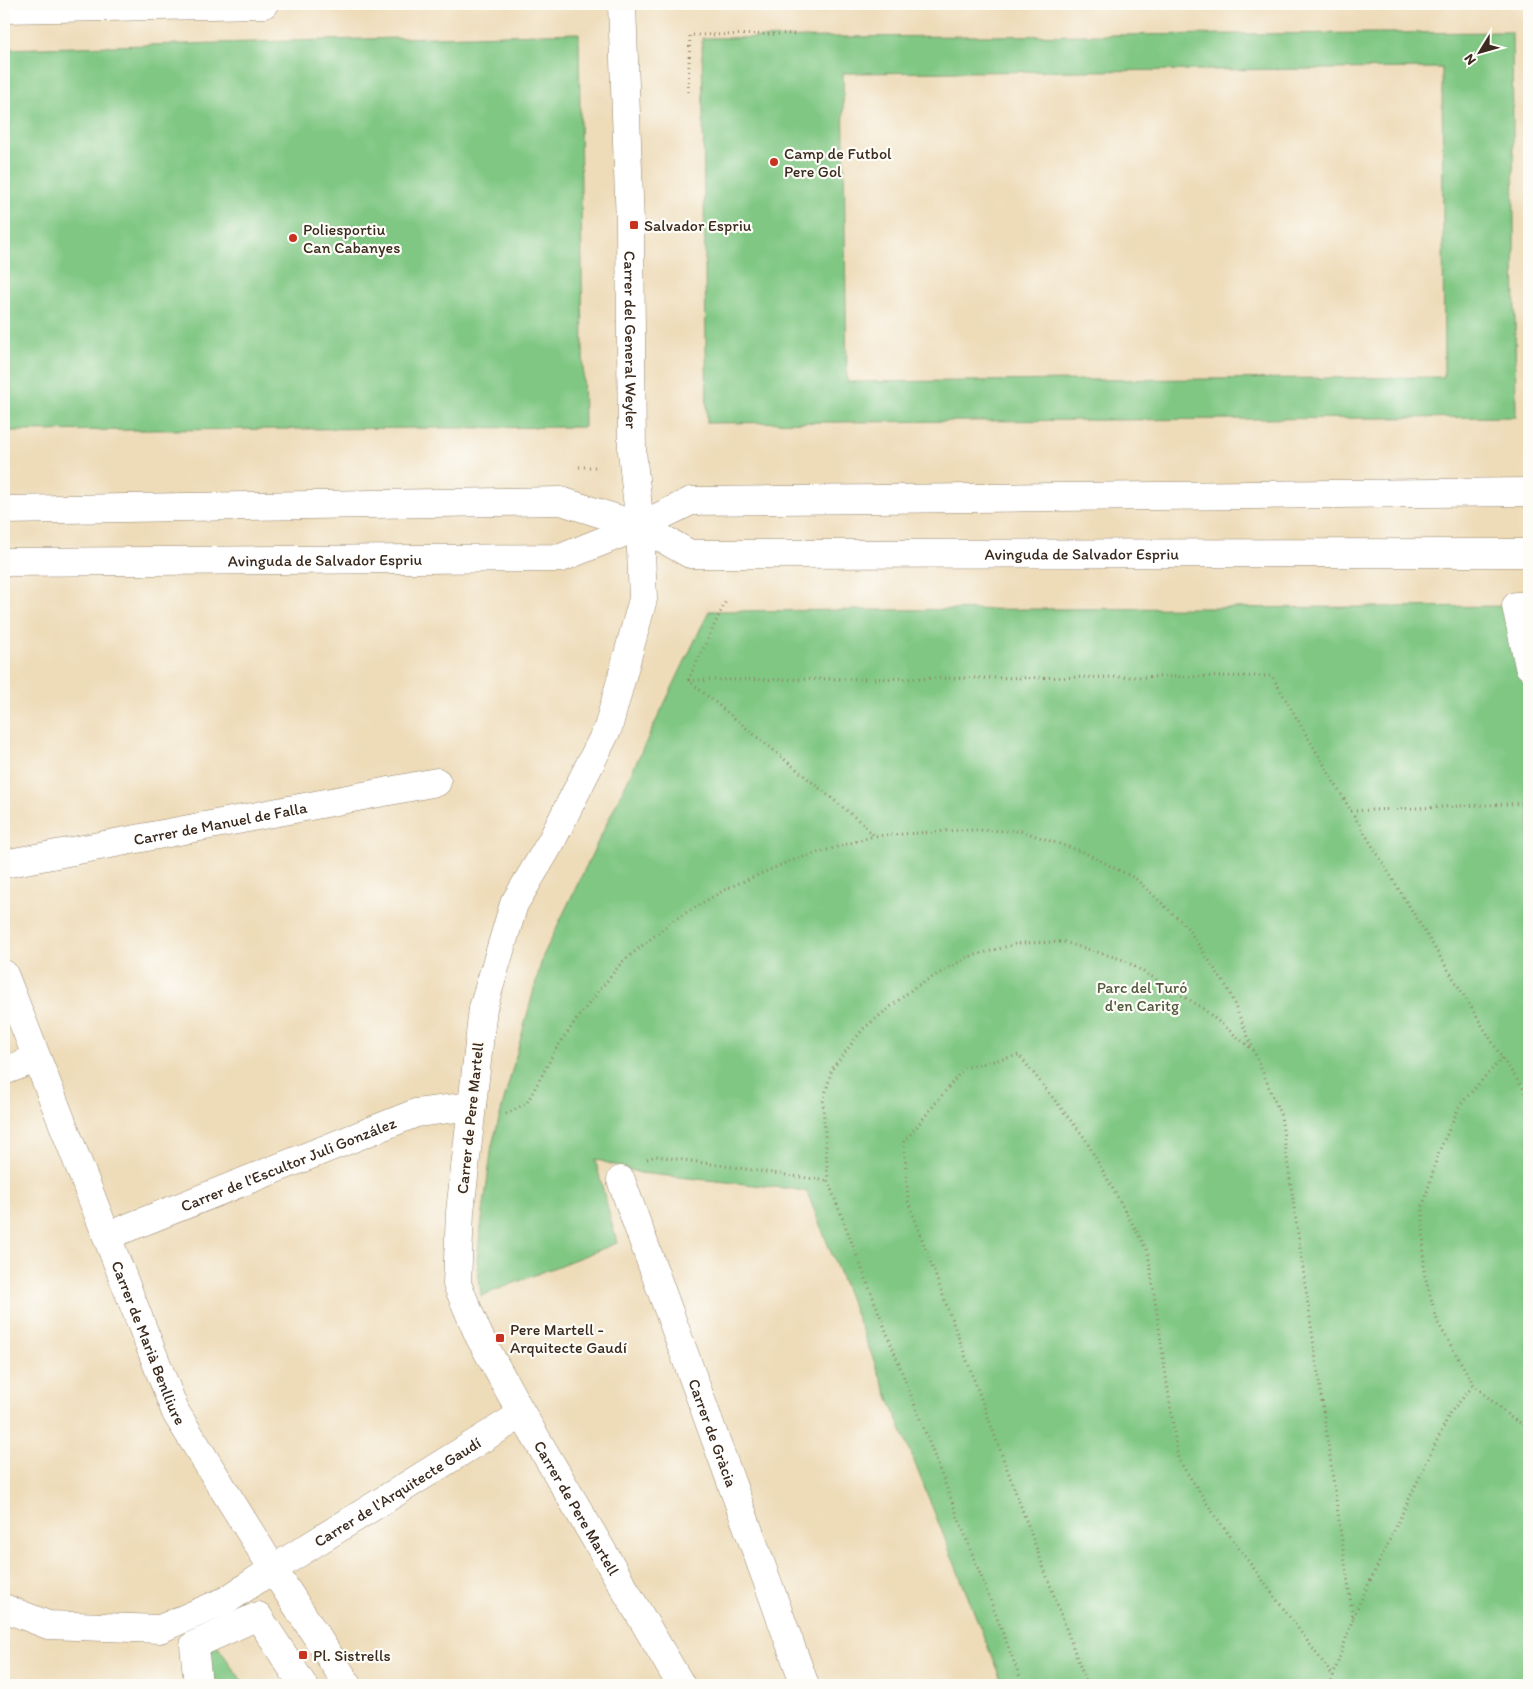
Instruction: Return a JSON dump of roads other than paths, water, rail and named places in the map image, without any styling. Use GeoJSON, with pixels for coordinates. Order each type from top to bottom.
{"type":"FeatureCollection","features":[{"type":"Feature","properties":{"kind":"street"},"geometry":{"type":"LineString","coordinates":[[4,9],[264,4]]}},
{"type":"Feature","properties":{"kind":"street","name":"Carrer del General Weyler"},"geometry":{"type":"LineString","coordinates":[[622,4],[630,225],[632,444],[640,526]]}},
{"type":"Feature","properties":{"kind":"street","name":"Avinguda de Salvador Espriu"},"geometry":{"type":"LineString","coordinates":[[4,562],[561,558],[640,526],[691,501],[1529,492]]}},
{"type":"Feature","properties":{"kind":"street","name":"Avinguda de Salvador Espriu"},"geometry":{"type":"LineString","coordinates":[[4,510],[561,501],[640,526],[690,554],[1529,553]]}},
{"type":"Feature","properties":{"kind":"street","name":"Carrer de Pere Martell"},"geometry":{"type":"LineString","coordinates":[[640,526],[643,599],[608,728],[551,842],[514,904],[483,1008],[460,1212],[457,1284],[479,1336],[522,1414],[679,1685]]}},
{"type":"Feature","properties":{"kind":"street"},"geometry":{"type":"LineString","coordinates":[[1529,606],[1516,606],[1529,666]]}},
{"type":"Feature","properties":{"kind":"street","name":"Carrer de Manuel de Falla"},"geometry":{"type":"LineString","coordinates":[[4,864],[437,782]]}},
{"type":"Feature","properties":{"kind":"street","name":"Carrer de Marià Benlliure"},"geometry":{"type":"LineString","coordinates":[[4,974],[176,1413],[348,1685]]}},
{"type":"Feature","properties":{"kind":"street"},"geometry":{"type":"LineString","coordinates":[[4,1071],[36,1059]]}},
{"type":"Feature","properties":{"kind":"street","name":"Carrer de l'Escultor Juli González"},"geometry":{"type":"LineString","coordinates":[[107,1236],[416,1113],[472,1106]]}},
{"type":"Feature","properties":{"kind":"street","name":"Carrer de Gràcia"},"geometry":{"type":"LineString","coordinates":[[621,1180],[805,1685]]}},
{"type":"Feature","properties":{"kind":"street","name":"Carrer de l'Arquitecte Gaudí"},"geometry":{"type":"LineString","coordinates":[[4,1608],[48,1625],[160,1629],[227,1600],[273,1569],[522,1414]]}},
{"type":"Feature","properties":{"kind":"street"},"geometry":{"type":"LineString","coordinates":[[198,1685],[194,1645],[258,1616],[303,1685]]}},
{"type":"Feature","properties":{"kind":"place","name":"Camp de Futbol Pere Gol"},"geometry":{"type":"Point","coordinates":[774,162]}},
{"type":"Feature","properties":{"kind":"place","name":"Salvador Espriu"},"geometry":{"type":"Point","coordinates":[634,225]}},
{"type":"Feature","properties":{"kind":"place","name":"Poliesportiu Can Cabanyes"},"geometry":{"type":"Point","coordinates":[293,238]}},
{"type":"Feature","properties":{"kind":"place","name":"Pere Martell - Arquitecte Gaudí"},"geometry":{"type":"Point","coordinates":[500,1338]}},
{"type":"Feature","properties":{"kind":"place","name":"Pl. Sistrells"},"geometry":{"type":"Point","coordinates":[303,1655]}},
{"type":"Feature","properties":{"kind":"park label","name":"Parc del Turó d'en Caritg"},"geometry":{"type":"Point","coordinates":[1142,996]}}]}
